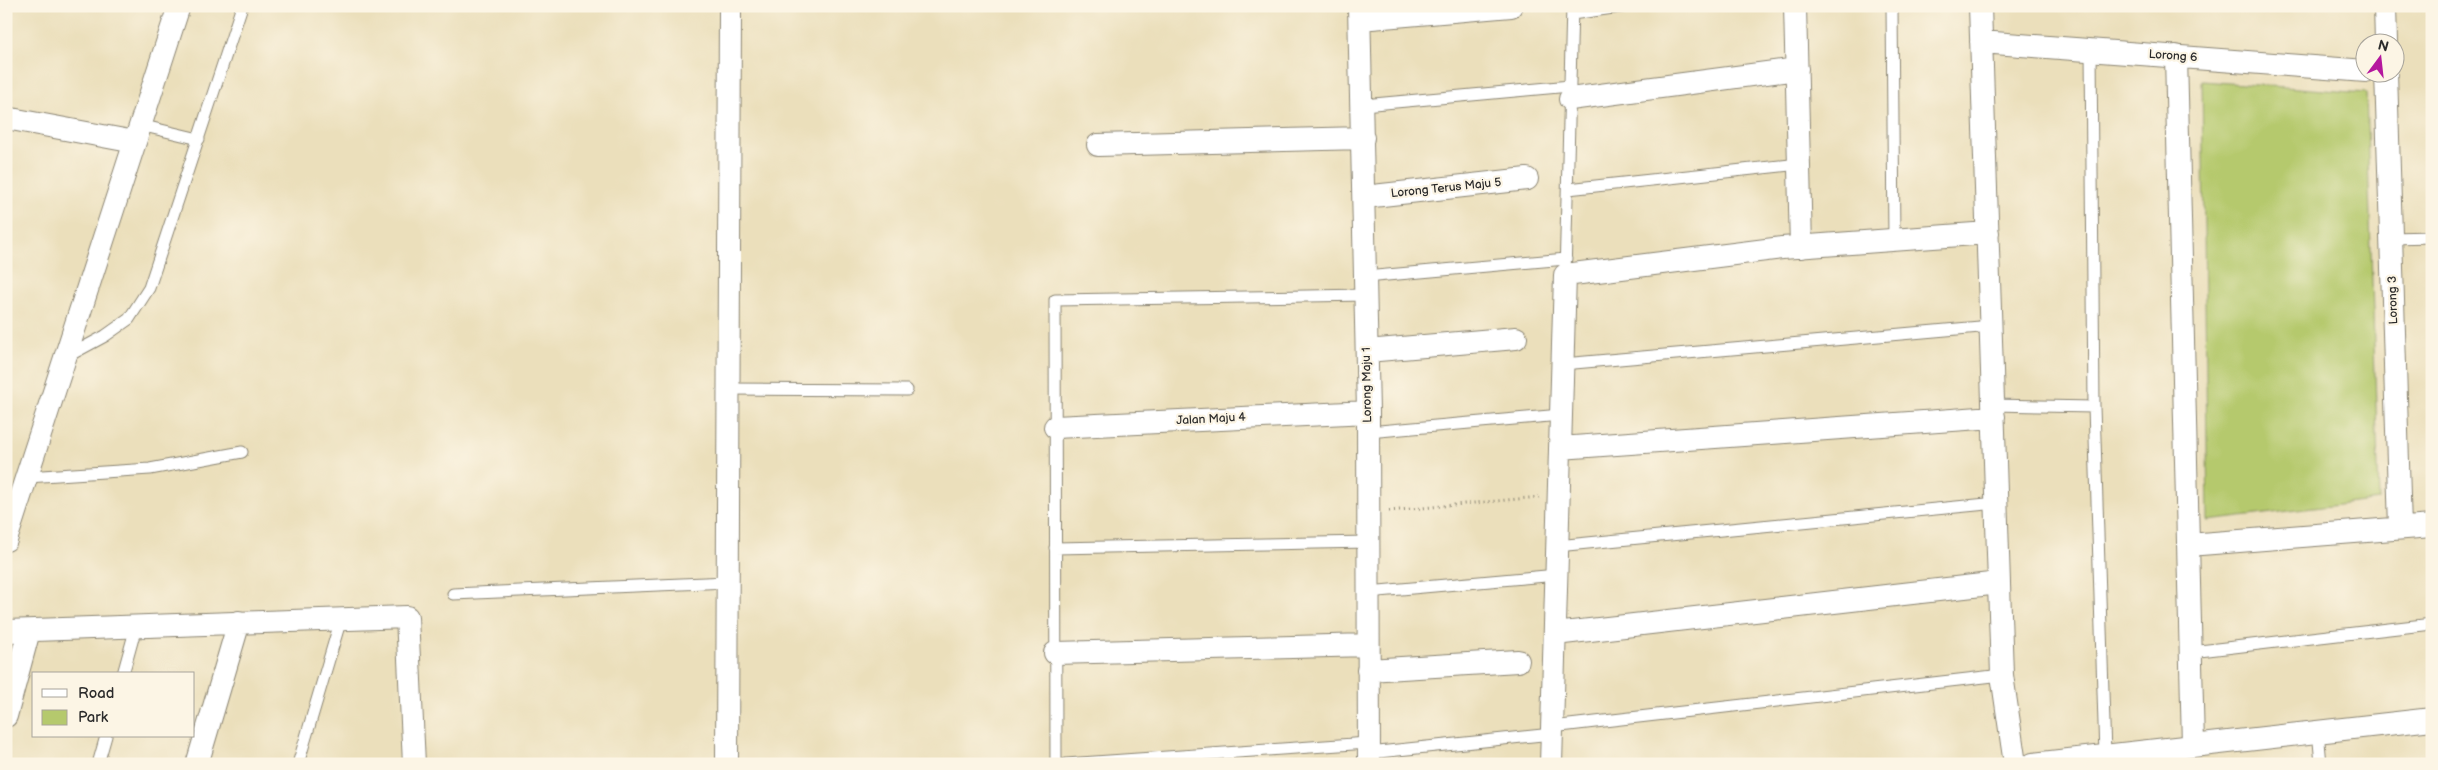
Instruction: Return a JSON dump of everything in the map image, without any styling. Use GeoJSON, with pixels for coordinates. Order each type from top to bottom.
{"type":"FeatureCollection","features":[{"type":"Feature","properties":{"kind":"street"},"geometry":{"type":"LineString","coordinates":[[6,540],[179,6]]}},
{"type":"Feature","properties":{"kind":"street"},"geometry":{"type":"LineString","coordinates":[[727,764],[730,6]]}},
{"type":"Feature","properties":{"kind":"street"},"geometry":{"type":"LineString","coordinates":[[1360,13],[1510,6]]}},
{"type":"Feature","properties":{"kind":"street"},"geometry":{"type":"LineString","coordinates":[[1795,6],[1801,247]]}},
{"type":"Feature","properties":{"kind":"street"},"geometry":{"type":"LineString","coordinates":[[1980,6],[2002,675],[2015,764]]}},
{"type":"Feature","properties":{"kind":"street"},"geometry":{"type":"LineString","coordinates":[[2385,6],[2386,32]]}},
{"type":"Feature","properties":{"kind":"street","name":"Lorong Maju 1"},"geometry":{"type":"LineString","coordinates":[[1360,13],[1368,422],[1369,753]]}},
{"type":"Feature","properties":{"kind":"street","name":"Lorong 6"},"geometry":{"type":"LineString","coordinates":[[1981,42],[2356,70]]}},
{"type":"Feature","properties":{"kind":"street"},"geometry":{"type":"LineString","coordinates":[[2176,56],[2193,745]]}},
{"type":"Feature","properties":{"kind":"street"},"geometry":{"type":"LineString","coordinates":[[1570,92],[1797,69]]}},
{"type":"Feature","properties":{"kind":"street","name":"Lorong 3"},"geometry":{"type":"LineString","coordinates":[[2386,82],[2400,528]]}},
{"type":"Feature","properties":{"kind":"street"},"geometry":{"type":"LineString","coordinates":[[6,118],[138,134]]}},
{"type":"Feature","properties":{"kind":"street"},"geometry":{"type":"LineString","coordinates":[[1098,145],[1363,138]]}},
{"type":"Feature","properties":{"kind":"street","name":"Lorong Terus Maju 5"},"geometry":{"type":"LineString","coordinates":[[1364,197],[1528,178]]}},
{"type":"Feature","properties":{"kind":"street"},"geometry":{"type":"LineString","coordinates":[[1551,764],[1566,267],[1988,233]]}},
{"type":"Feature","properties":{"kind":"street"},"geometry":{"type":"LineString","coordinates":[[1366,351],[1516,338]]}},
{"type":"Feature","properties":{"kind":"street"},"geometry":{"type":"LineString","coordinates":[[1560,448],[1994,411]]}},
{"type":"Feature","properties":{"kind":"street","name":"Jalan Maju 4"},"geometry":{"type":"LineString","coordinates":[[1055,427],[1368,422]]}},
{"type":"Feature","properties":{"kind":"street"},"geometry":{"type":"LineString","coordinates":[[2188,545],[2432,526]]}},
{"type":"Feature","properties":{"kind":"street"},"geometry":{"type":"LineString","coordinates":[[1555,634],[1999,583]]}},
{"type":"Feature","properties":{"kind":"street"},"geometry":{"type":"LineString","coordinates":[[6,631],[407,617],[414,764]]}},
{"type":"Feature","properties":{"kind":"street"},"geometry":{"type":"LineString","coordinates":[[198,761],[239,622]]}},
{"type":"Feature","properties":{"kind":"street"},"geometry":{"type":"LineString","coordinates":[[6,716],[29,631]]}},
{"type":"Feature","properties":{"kind":"street"},"geometry":{"type":"LineString","coordinates":[[1056,653],[1368,645]]}},
{"type":"Feature","properties":{"kind":"street"},"geometry":{"type":"LineString","coordinates":[[1368,670],[1518,661]]}},
{"type":"Feature","properties":{"kind":"street"},"geometry":{"type":"LineString","coordinates":[[2033,764],[2432,718]]}},
{"type":"Feature","properties":{"kind":"lane"},"geometry":{"type":"LineString","coordinates":[[65,357],[105,336],[129,320],[149,288],[242,6]]}},
{"type":"Feature","properties":{"kind":"lane"},"geometry":{"type":"LineString","coordinates":[[1056,764],[1054,300],[1366,286],[1566,267],[1572,10],[1627,6]]}},
{"type":"Feature","properties":{"kind":"lane"},"geometry":{"type":"LineString","coordinates":[[1892,6],[1894,240]]}},
{"type":"Feature","properties":{"kind":"lane"},"geometry":{"type":"LineString","coordinates":[[2091,50],[2094,407],[2105,755]]}},
{"type":"Feature","properties":{"kind":"lane"},"geometry":{"type":"LineString","coordinates":[[1363,105],[1570,92]]}},
{"type":"Feature","properties":{"kind":"lane"},"geometry":{"type":"LineString","coordinates":[[138,134],[199,139]]}},
{"type":"Feature","properties":{"kind":"lane"},"geometry":{"type":"LineString","coordinates":[[1568,189],[1799,164]]}},
{"type":"Feature","properties":{"kind":"lane"},"geometry":{"type":"LineString","coordinates":[[2391,238],[2432,237]]}},
{"type":"Feature","properties":{"kind":"lane"},"geometry":{"type":"LineString","coordinates":[[1563,364],[1991,326]]}},
{"type":"Feature","properties":{"kind":"lane"},"geometry":{"type":"LineString","coordinates":[[728,389],[906,390]]}},
{"type":"Feature","properties":{"kind":"lane"},"geometry":{"type":"LineString","coordinates":[[1994,411],[2094,407]]}},
{"type":"Feature","properties":{"kind":"lane"},"geometry":{"type":"LineString","coordinates":[[1368,422],[1561,415]]}},
{"type":"Feature","properties":{"kind":"lane"},"geometry":{"type":"LineString","coordinates":[[27,477],[150,469],[242,452]]}},
{"type":"Feature","properties":{"kind":"lane"},"geometry":{"type":"LineString","coordinates":[[1557,546],[1997,503]]}},
{"type":"Feature","properties":{"kind":"lane"},"geometry":{"type":"LineString","coordinates":[[1055,548],[1368,542]]}},
{"type":"Feature","properties":{"kind":"lane"},"geometry":{"type":"LineString","coordinates":[[1368,592],[1557,575]]}},
{"type":"Feature","properties":{"kind":"lane"},"geometry":{"type":"LineString","coordinates":[[453,594],[728,582]]}},
{"type":"Feature","properties":{"kind":"lane"},"geometry":{"type":"LineString","coordinates":[[298,764],[340,619]]}},
{"type":"Feature","properties":{"kind":"lane"},"geometry":{"type":"LineString","coordinates":[[2191,652],[2432,624]]}},
{"type":"Feature","properties":{"kind":"lane"},"geometry":{"type":"LineString","coordinates":[[124,672],[136,627]]}},
{"type":"Feature","properties":{"kind":"lane"},"geometry":{"type":"LineString","coordinates":[[1066,764],[1369,753],[2002,675]]}},
{"type":"Feature","properties":{"kind":"lane"},"geometry":{"type":"LineString","coordinates":[[2318,731],[2322,764]]}},
{"type":"Feature","properties":{"kind":"lane"},"geometry":{"type":"LineString","coordinates":[[98,764],[105,738]]}},
{"type":"Feature","properties":{"kind":"path"},"geometry":{"type":"LineString","coordinates":[[1368,512],[1560,495]]}},
{"type":"Feature","properties":{"kind":"green space"},"geometry":{"type":"Polygon","coordinates":[[[2202,81],[2366,93],[2379,500],[2208,521],[2202,81]]]}}]}
